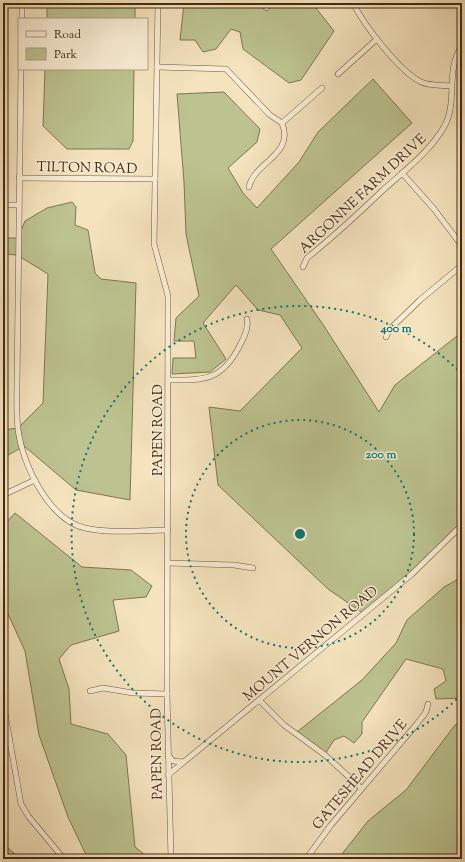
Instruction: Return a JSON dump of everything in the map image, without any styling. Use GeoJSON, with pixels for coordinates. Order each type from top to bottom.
{"type":"FeatureCollection","features":[{"type":"Feature","properties":{"kind":"street"},"geometry":{"type":"LineString","coordinates":[[22,3],[22,18]]}},
{"type":"Feature","properties":{"kind":"street","name":"PAPEN ROAD"},"geometry":{"type":"LineString","coordinates":[[158,3],[154,244],[158,264],[168,290],[169,380],[167,694],[171,859]]}},
{"type":"Feature","properties":{"kind":"street"},"geometry":{"type":"LineString","coordinates":[[353,3],[362,20],[377,39],[416,78],[422,82],[433,85],[451,86]]}},
{"type":"Feature","properties":{"kind":"street"},"geometry":{"type":"LineString","coordinates":[[338,74],[377,39]]}},
{"type":"Feature","properties":{"kind":"street","name":"ARGONNE FARM DRIVE"},"geometry":{"type":"LineString","coordinates":[[303,267],[308,258],[429,147],[444,125],[451,106],[451,86],[454,59],[462,46]]}},
{"type":"Feature","properties":{"kind":"street"},"geometry":{"type":"LineString","coordinates":[[157,67],[226,69],[270,115],[282,123],[285,134],[282,147],[252,179],[249,187]]}},
{"type":"Feature","properties":{"kind":"street"},"geometry":{"type":"LineString","coordinates":[[21,70],[18,205],[20,272],[17,424],[19,438],[35,480],[54,509],[71,523],[85,528],[113,531],[168,530]]}},
{"type":"Feature","properties":{"kind":"street"},"geometry":{"type":"LineString","coordinates":[[282,123],[322,88]]}},
{"type":"Feature","properties":{"kind":"street"},"geometry":{"type":"LineString","coordinates":[[402,173],[434,209],[462,246]]}},
{"type":"Feature","properties":{"kind":"street","name":"TILTON ROAD"},"geometry":{"type":"LineString","coordinates":[[19,178],[155,180]]}},
{"type":"Feature","properties":{"kind":"street"},"geometry":{"type":"LineString","coordinates":[[3,205],[18,205]]}},
{"type":"Feature","properties":{"kind":"street"},"geometry":{"type":"LineString","coordinates":[[386,337],[389,330],[420,300],[462,265]]}},
{"type":"Feature","properties":{"kind":"street"},"geometry":{"type":"LineString","coordinates":[[169,380],[204,379],[220,372],[234,358],[246,331],[247,319]]}},
{"type":"Feature","properties":{"kind":"street"},"geometry":{"type":"LineString","coordinates":[[3,495],[35,480]]}},
{"type":"Feature","properties":{"kind":"street","name":"MOUNT VERNON ROAD"},"geometry":{"type":"LineString","coordinates":[[168,774],[411,575],[462,525]]}},
{"type":"Feature","properties":{"kind":"street"},"geometry":{"type":"LineString","coordinates":[[168,563],[234,565],[253,568]]}},
{"type":"Feature","properties":{"kind":"street"},"geometry":{"type":"LineString","coordinates":[[90,691],[103,688],[133,693],[167,694]]}},
{"type":"Feature","properties":{"kind":"street"},"geometry":{"type":"LineString","coordinates":[[259,700],[284,725],[325,755],[361,788]]}},
{"type":"Feature","properties":{"kind":"street"},"geometry":{"type":"LineString","coordinates":[[3,702],[21,804],[29,818],[64,859]]}},
{"type":"Feature","properties":{"kind":"street","name":"GATESHEAD DRIVE"},"geometry":{"type":"LineString","coordinates":[[306,859],[331,824],[416,725],[426,712],[428,704]]}},
{"type":"Feature","properties":{"kind":"street"},"geometry":{"type":"LineString","coordinates":[[168,755],[173,761],[183,762]]}},
{"type":"Feature","properties":{"kind":"green space"},"geometry":{"type":"Polygon","coordinates":[[[47,3],[135,3],[135,18],[47,18],[47,3]]]}},
{"type":"Feature","properties":{"kind":"green space"},"geometry":{"type":"Polygon","coordinates":[[[184,3],[255,3],[267,11],[275,3],[312,3],[334,31],[301,80],[289,83],[243,49],[240,32],[231,29],[216,49],[203,52],[195,40],[180,40],[184,3]]]}},
{"type":"Feature","properties":{"kind":"green space"},"geometry":{"type":"Polygon","coordinates":[[[45,70],[134,70],[133,141],[129,149],[67,149],[43,126],[45,70]]]}},
{"type":"Feature","properties":{"kind":"green space"},"geometry":{"type":"Polygon","coordinates":[[[373,79],[412,123],[271,249],[324,326],[379,412],[395,385],[462,332],[462,434],[459,438],[462,445],[462,525],[412,574],[364,614],[328,589],[218,485],[209,407],[240,411],[302,348],[280,315],[258,310],[236,285],[203,323],[226,359],[210,372],[172,374],[173,358],[196,358],[194,341],[174,341],[176,318],[199,296],[186,234],[184,182],[177,94],[224,92],[260,129],[257,142],[228,168],[243,193],[257,208],[299,162],[318,132],[373,79]]]}},
{"type":"Feature","properties":{"kind":"green space"},"geometry":{"type":"Polygon","coordinates":[[[72,202],[76,207],[75,225],[88,230],[95,273],[101,279],[136,283],[130,500],[76,490],[24,446],[3,458],[3,430],[18,428],[43,403],[48,274],[17,255],[3,254],[3,238],[18,238],[25,221],[47,208],[72,202]]]}},
{"type":"Feature","properties":{"kind":"green space"},"geometry":{"type":"Polygon","coordinates":[[[15,513],[82,567],[131,570],[152,586],[146,597],[113,600],[119,631],[71,645],[59,659],[69,689],[71,724],[108,734],[126,755],[135,847],[150,859],[88,859],[68,817],[39,735],[25,651],[3,603],[3,526],[15,513]]]}},
{"type":"Feature","properties":{"kind":"green space"},"geometry":{"type":"Polygon","coordinates":[[[462,577],[462,698],[436,699],[434,689],[446,681],[443,669],[406,659],[362,722],[362,734],[354,743],[344,736],[334,740],[325,754],[297,732],[362,680],[396,643],[407,620],[444,587],[462,577]]]}},
{"type":"Feature","properties":{"kind":"green space"},"geometry":{"type":"Polygon","coordinates":[[[462,720],[462,859],[338,859],[368,821],[406,790],[455,725],[462,720]]]}},
{"type":"Feature","properties":{"kind":"green space"},"geometry":{"type":"Polygon","coordinates":[[[3,840],[6,846],[20,859],[3,859],[3,840]]]}}]}
